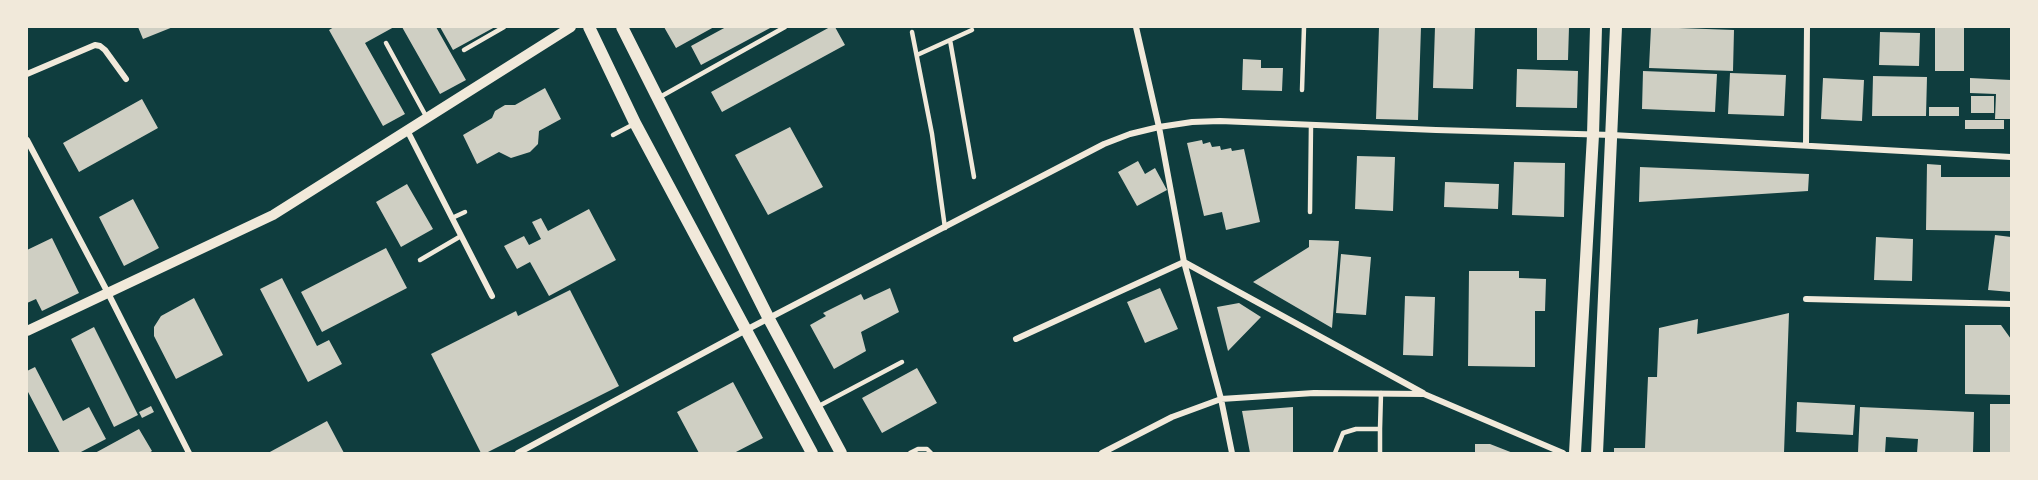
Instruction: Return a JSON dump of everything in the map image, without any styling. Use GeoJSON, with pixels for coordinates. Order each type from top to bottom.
{"type":"FeatureCollection","features":[{"type":"Feature","properties":{"kind":"main road"},"geometry":{"type":"LineString","coordinates":[[589,27],[635,123],[812,453]]}},
{"type":"Feature","properties":{"kind":"main road"},"geometry":{"type":"LineString","coordinates":[[622,27],[770,319],[841,453]]}},
{"type":"Feature","properties":{"kind":"main road"},"geometry":{"type":"LineString","coordinates":[[1575,453],[1593,135],[1596,27]]}},
{"type":"Feature","properties":{"kind":"main road"},"geometry":{"type":"LineString","coordinates":[[1597,453],[1616,27]]}},
{"type":"Feature","properties":{"kind":"street"},"geometry":{"type":"LineString","coordinates":[[27,331],[273,215],[571,27]]}},
{"type":"Feature","properties":{"kind":"street"},"geometry":{"type":"LineString","coordinates":[[1136,27],[1159,127],[1184,262],[1221,399],[1232,453]]}},
{"type":"Feature","properties":{"kind":"street"},"geometry":{"type":"LineString","coordinates":[[1806,144],[1807,27]]}},
{"type":"Feature","properties":{"kind":"street"},"geometry":{"type":"LineString","coordinates":[[27,74],[95,45],[105,50],[126,78]]}},
{"type":"Feature","properties":{"kind":"street"},"geometry":{"type":"LineString","coordinates":[[518,453],[747,330],[1104,144],[1130,134],[1159,127],[1220,121],[1612,135],[2011,157]]}},
{"type":"Feature","properties":{"kind":"street"},"geometry":{"type":"LineString","coordinates":[[407,130],[492,296]]}},
{"type":"Feature","properties":{"kind":"street"},"geometry":{"type":"LineString","coordinates":[[27,140],[189,453]]}},
{"type":"Feature","properties":{"kind":"street"},"geometry":{"type":"LineString","coordinates":[[1016,339],[1184,262]]}},
{"type":"Feature","properties":{"kind":"street"},"geometry":{"type":"LineString","coordinates":[[1184,262],[1424,394],[1563,453]]}},
{"type":"Feature","properties":{"kind":"street"},"geometry":{"type":"LineString","coordinates":[[1806,299],[2011,304]]}},
{"type":"Feature","properties":{"kind":"street"},"geometry":{"type":"LineString","coordinates":[[1102,453],[1172,417],[1221,399],[1314,393],[1424,394]]}},
{"type":"Feature","properties":{"kind":"lane"},"geometry":{"type":"LineString","coordinates":[[464,50],[504,27]]}},
{"type":"Feature","properties":{"kind":"lane"},"geometry":{"type":"LineString","coordinates":[[658,99],[785,27]]}},
{"type":"Feature","properties":{"kind":"lane"},"geometry":{"type":"LineString","coordinates":[[1302,90],[1304,27]]}},
{"type":"Feature","properties":{"kind":"lane"},"geometry":{"type":"LineString","coordinates":[[917,55],[972,30]]}},
{"type":"Feature","properties":{"kind":"lane"},"geometry":{"type":"LineString","coordinates":[[912,32],[932,134],[945,228]]}},
{"type":"Feature","properties":{"kind":"lane"},"geometry":{"type":"LineString","coordinates":[[950,40],[974,177]]}},
{"type":"Feature","properties":{"kind":"lane"},"geometry":{"type":"LineString","coordinates":[[386,43],[427,118]]}},
{"type":"Feature","properties":{"kind":"lane"},"geometry":{"type":"LineString","coordinates":[[613,135],[635,123]]}},
{"type":"Feature","properties":{"kind":"lane"},"geometry":{"type":"LineString","coordinates":[[1310,212],[1311,125]]}},
{"type":"Feature","properties":{"kind":"lane"},"geometry":{"type":"LineString","coordinates":[[452,218],[465,212]]}},
{"type":"Feature","properties":{"kind":"lane"},"geometry":{"type":"LineString","coordinates":[[420,260],[461,236]]}},
{"type":"Feature","properties":{"kind":"lane"},"geometry":{"type":"LineString","coordinates":[[817,407],[902,362]]}},
{"type":"Feature","properties":{"kind":"lane"},"geometry":{"type":"LineString","coordinates":[[1380,453],[1381,393]]}},
{"type":"Feature","properties":{"kind":"lane"},"geometry":{"type":"LineString","coordinates":[[1335,453],[1343,433],[1356,429],[1380,429]]}},
{"type":"Feature","properties":{"kind":"lane"},"geometry":{"type":"LineString","coordinates":[[910,453],[918,449],[927,449],[931,453]]}},
{"type":"Feature","properties":{"kind":"building"},"geometry":{"type":"Polygon","coordinates":[[[138,27],[173,27],[143,39],[138,27]]]}},
{"type":"Feature","properties":{"kind":"building"},"geometry":{"type":"Polygon","coordinates":[[[334,27],[394,27],[365,43],[405,114],[383,126],[329,30],[334,27]]]}},
{"type":"Feature","properties":{"kind":"building"},"geometry":{"type":"Polygon","coordinates":[[[402,27],[436,27],[466,80],[440,94],[402,27]]]}},
{"type":"Feature","properties":{"kind":"building"},"geometry":{"type":"Polygon","coordinates":[[[440,27],[495,27],[453,50],[440,27]]]}},
{"type":"Feature","properties":{"kind":"building"},"geometry":{"type":"Polygon","coordinates":[[[664,27],[714,27],[676,48],[664,27]]]}},
{"type":"Feature","properties":{"kind":"building"},"geometry":{"type":"Polygon","coordinates":[[[726,27],[772,27],[701,65],[691,46],[726,27]]]}},
{"type":"Feature","properties":{"kind":"building"},"geometry":{"type":"Polygon","coordinates":[[[830,27],[835,27],[845,45],[722,112],[711,92],[830,27]]]}},
{"type":"Feature","properties":{"kind":"building"},"geometry":{"type":"Polygon","coordinates":[[[1379,27],[1421,27],[1418,120],[1376,119],[1379,27]]]}},
{"type":"Feature","properties":{"kind":"building"},"geometry":{"type":"Polygon","coordinates":[[[1435,27],[1475,27],[1473,89],[1433,88],[1435,27]]]}},
{"type":"Feature","properties":{"kind":"building"},"geometry":{"type":"Polygon","coordinates":[[[1537,27],[1569,27],[1568,60],[1537,60],[1537,27]]]}},
{"type":"Feature","properties":{"kind":"building"},"geometry":{"type":"Polygon","coordinates":[[[1651,27],[1734,30],[1733,71],[1649,68],[1651,27]]]}},
{"type":"Feature","properties":{"kind":"building"},"geometry":{"type":"Polygon","coordinates":[[[1935,27],[1964,27],[1964,71],[1935,71],[1935,27]]]}},
{"type":"Feature","properties":{"kind":"building"},"geometry":{"type":"Polygon","coordinates":[[[1880,32],[1920,33],[1919,66],[1879,65],[1880,32]]]}},
{"type":"Feature","properties":{"kind":"building"},"geometry":{"type":"Polygon","coordinates":[[[1243,59],[1261,60],[1261,68],[1283,68],[1282,91],[1242,90],[1243,59]]]}},
{"type":"Feature","properties":{"kind":"building"},"geometry":{"type":"Polygon","coordinates":[[[1517,69],[1578,71],[1577,108],[1516,107],[1517,69]]]}},
{"type":"Feature","properties":{"kind":"building"},"geometry":{"type":"Polygon","coordinates":[[[1643,71],[1717,74],[1715,112],[1642,109],[1643,71]]]}},
{"type":"Feature","properties":{"kind":"building"},"geometry":{"type":"Polygon","coordinates":[[[1730,73],[1786,75],[1784,116],[1728,114],[1730,73]]]}},
{"type":"Feature","properties":{"kind":"building"},"geometry":{"type":"Polygon","coordinates":[[[1873,76],[1927,77],[1926,116],[1872,116],[1873,76]]]}},
{"type":"Feature","properties":{"kind":"building"},"geometry":{"type":"Polygon","coordinates":[[[1823,78],[1864,80],[1862,121],[1821,119],[1823,78]]]}},
{"type":"Feature","properties":{"kind":"building"},"geometry":{"type":"Polygon","coordinates":[[[1970,78],[2011,80],[2011,119],[1995,119],[1996,94],[1970,93],[1970,78]]]}},
{"type":"Feature","properties":{"kind":"building"},"geometry":{"type":"Polygon","coordinates":[[[545,88],[561,119],[539,131],[538,144],[530,152],[511,158],[499,152],[477,164],[463,135],[492,118],[495,111],[505,105],[515,105],[545,88]]]}},
{"type":"Feature","properties":{"kind":"building"},"geometry":{"type":"Polygon","coordinates":[[[1971,96],[1994,96],[1994,113],[1971,113],[1971,96]]]}},
{"type":"Feature","properties":{"kind":"building"},"geometry":{"type":"Polygon","coordinates":[[[142,99],[158,128],[79,172],[63,143],[142,99]]]}},
{"type":"Feature","properties":{"kind":"building"},"geometry":{"type":"Polygon","coordinates":[[[1929,107],[1959,107],[1959,116],[1929,116],[1929,107]]]}},
{"type":"Feature","properties":{"kind":"building"},"geometry":{"type":"Polygon","coordinates":[[[1965,120],[2004,120],[2004,129],[1965,129],[1965,120]]]}},
{"type":"Feature","properties":{"kind":"building"},"geometry":{"type":"Polygon","coordinates":[[[790,127],[823,187],[768,215],[735,155],[790,127]]]}},
{"type":"Feature","properties":{"kind":"building"},"geometry":{"type":"Polygon","coordinates":[[[1202,140],[1203,144],[1210,142],[1212,147],[1220,146],[1221,150],[1244,149],[1260,222],[1226,230],[1222,212],[1204,216],[1187,143],[1202,140]]]}},
{"type":"Feature","properties":{"kind":"building"},"geometry":{"type":"Polygon","coordinates":[[[1357,156],[1395,157],[1393,211],[1355,209],[1357,156]]]}},
{"type":"Feature","properties":{"kind":"building"},"geometry":{"type":"Polygon","coordinates":[[[1138,161],[1145,174],[1155,168],[1167,190],[1137,206],[1118,172],[1138,161]]]}},
{"type":"Feature","properties":{"kind":"building"},"geometry":{"type":"Polygon","coordinates":[[[1514,162],[1565,163],[1564,217],[1512,215],[1514,162]]]}},
{"type":"Feature","properties":{"kind":"building"},"geometry":{"type":"Polygon","coordinates":[[[1927,164],[1941,165],[1941,177],[2011,177],[2011,231],[1926,230],[1927,164]]]}},
{"type":"Feature","properties":{"kind":"building"},"geometry":{"type":"Polygon","coordinates":[[[1640,167],[1809,174],[1808,191],[1639,202],[1640,167]]]}},
{"type":"Feature","properties":{"kind":"building"},"geometry":{"type":"Polygon","coordinates":[[[1445,182],[1499,184],[1498,209],[1444,207],[1445,182]]]}},
{"type":"Feature","properties":{"kind":"building"},"geometry":{"type":"Polygon","coordinates":[[[407,184],[433,229],[401,247],[376,202],[407,184]]]}},
{"type":"Feature","properties":{"kind":"building"},"geometry":{"type":"Polygon","coordinates":[[[133,199],[159,248],[124,266],[99,217],[133,199]]]}},
{"type":"Feature","properties":{"kind":"building"},"geometry":{"type":"Polygon","coordinates":[[[589,209],[616,260],[549,296],[530,262],[517,269],[504,246],[524,236],[529,245],[541,239],[532,222],[541,218],[548,231],[589,209]]]}},
{"type":"Feature","properties":{"kind":"building"},"geometry":{"type":"Polygon","coordinates":[[[1995,235],[2011,237],[2011,292],[1988,290],[1995,235]]]}},
{"type":"Feature","properties":{"kind":"building"},"geometry":{"type":"Polygon","coordinates":[[[1876,237],[1913,239],[1912,281],[1874,280],[1876,237]]]}},
{"type":"Feature","properties":{"kind":"building"},"geometry":{"type":"Polygon","coordinates":[[[52,238],[79,293],[42,311],[36,299],[27,303],[27,250],[52,238]]]}},
{"type":"Feature","properties":{"kind":"building"},"geometry":{"type":"Polygon","coordinates":[[[1309,240],[1339,241],[1332,328],[1253,282],[1309,247],[1309,240]]]}},
{"type":"Feature","properties":{"kind":"building"},"geometry":{"type":"Polygon","coordinates":[[[386,248],[407,288],[322,332],[301,292],[386,248]]]}},
{"type":"Feature","properties":{"kind":"building"},"geometry":{"type":"Polygon","coordinates":[[[1341,254],[1371,257],[1366,315],[1336,313],[1341,254]]]}},
{"type":"Feature","properties":{"kind":"building"},"geometry":{"type":"Polygon","coordinates":[[[1469,271],[1519,271],[1519,278],[1546,279],[1545,311],[1535,311],[1535,367],[1468,366],[1469,271]]]}},
{"type":"Feature","properties":{"kind":"building"},"geometry":{"type":"Polygon","coordinates":[[[282,278],[317,346],[329,340],[342,364],[308,382],[260,289],[282,278]]]}},
{"type":"Feature","properties":{"kind":"building"},"geometry":{"type":"Polygon","coordinates":[[[890,288],[899,312],[861,332],[866,351],[834,369],[810,325],[826,316],[823,313],[861,294],[864,300],[890,288]]]}},
{"type":"Feature","properties":{"kind":"building"},"geometry":{"type":"Polygon","coordinates":[[[1160,288],[1178,329],[1145,343],[1127,302],[1160,288]]]}},
{"type":"Feature","properties":{"kind":"building"},"geometry":{"type":"Polygon","coordinates":[[[570,290],[619,386],[486,453],[481,453],[431,354],[516,311],[518,316],[570,290]]]}},
{"type":"Feature","properties":{"kind":"building"},"geometry":{"type":"Polygon","coordinates":[[[1405,296],[1435,297],[1433,356],[1403,355],[1405,296]]]}},
{"type":"Feature","properties":{"kind":"building"},"geometry":{"type":"Polygon","coordinates":[[[194,298],[223,355],[176,379],[154,336],[154,327],[161,316],[194,298]]]}},
{"type":"Feature","properties":{"kind":"building"},"geometry":{"type":"Polygon","coordinates":[[[1239,303],[1261,317],[1228,351],[1217,307],[1239,303]]]}},
{"type":"Feature","properties":{"kind":"building"},"geometry":{"type":"Polygon","coordinates":[[[1789,313],[1784,453],[1614,453],[1614,448],[1645,448],[1648,377],[1657,377],[1659,328],[1698,319],[1697,334],[1789,313]]]}},
{"type":"Feature","properties":{"kind":"building"},"geometry":{"type":"Polygon","coordinates":[[[1965,325],[2001,325],[2011,339],[2011,395],[1965,394],[1965,325]]]}},
{"type":"Feature","properties":{"kind":"building"},"geometry":{"type":"Polygon","coordinates":[[[94,327],[138,415],[114,427],[71,339],[94,327]]]}},
{"type":"Feature","properties":{"kind":"building"},"geometry":{"type":"Polygon","coordinates":[[[35,367],[63,421],[89,407],[106,439],[79,453],[60,453],[27,390],[27,371],[35,367]]]}},
{"type":"Feature","properties":{"kind":"building"},"geometry":{"type":"Polygon","coordinates":[[[917,368],[937,403],[882,433],[862,398],[917,368]]]}},
{"type":"Feature","properties":{"kind":"building"},"geometry":{"type":"Polygon","coordinates":[[[733,382],[763,438],[734,453],[699,453],[677,412],[733,382]]]}},
{"type":"Feature","properties":{"kind":"building"},"geometry":{"type":"Polygon","coordinates":[[[1797,402],[1855,405],[1853,435],[1796,432],[1797,402]]]}},
{"type":"Feature","properties":{"kind":"building"},"geometry":{"type":"Polygon","coordinates":[[[1990,404],[2011,404],[2011,453],[1990,453],[1990,404]]]}},
{"type":"Feature","properties":{"kind":"building"},"geometry":{"type":"Polygon","coordinates":[[[151,406],[154,412],[142,418],[139,412],[151,406]]]}},
{"type":"Feature","properties":{"kind":"building"},"geometry":{"type":"Polygon","coordinates":[[[1293,407],[1293,452],[1250,453],[1242,411],[1293,407]]]}},
{"type":"Feature","properties":{"kind":"building"},"geometry":{"type":"Polygon","coordinates":[[[1860,407],[1974,412],[1973,453],[1917,453],[1918,439],[1886,437],[1885,453],[1858,453],[1860,407]]]}},
{"type":"Feature","properties":{"kind":"building"},"geometry":{"type":"Polygon","coordinates":[[[327,421],[344,453],[268,453],[327,421]]]}},
{"type":"Feature","properties":{"kind":"building"},"geometry":{"type":"Polygon","coordinates":[[[139,429],[152,451],[149,453],[95,453],[139,429]]]}},
{"type":"Feature","properties":{"kind":"building"},"geometry":{"type":"Polygon","coordinates":[[[1475,444],[1490,444],[1513,453],[1475,453],[1475,444]]]}}]}
